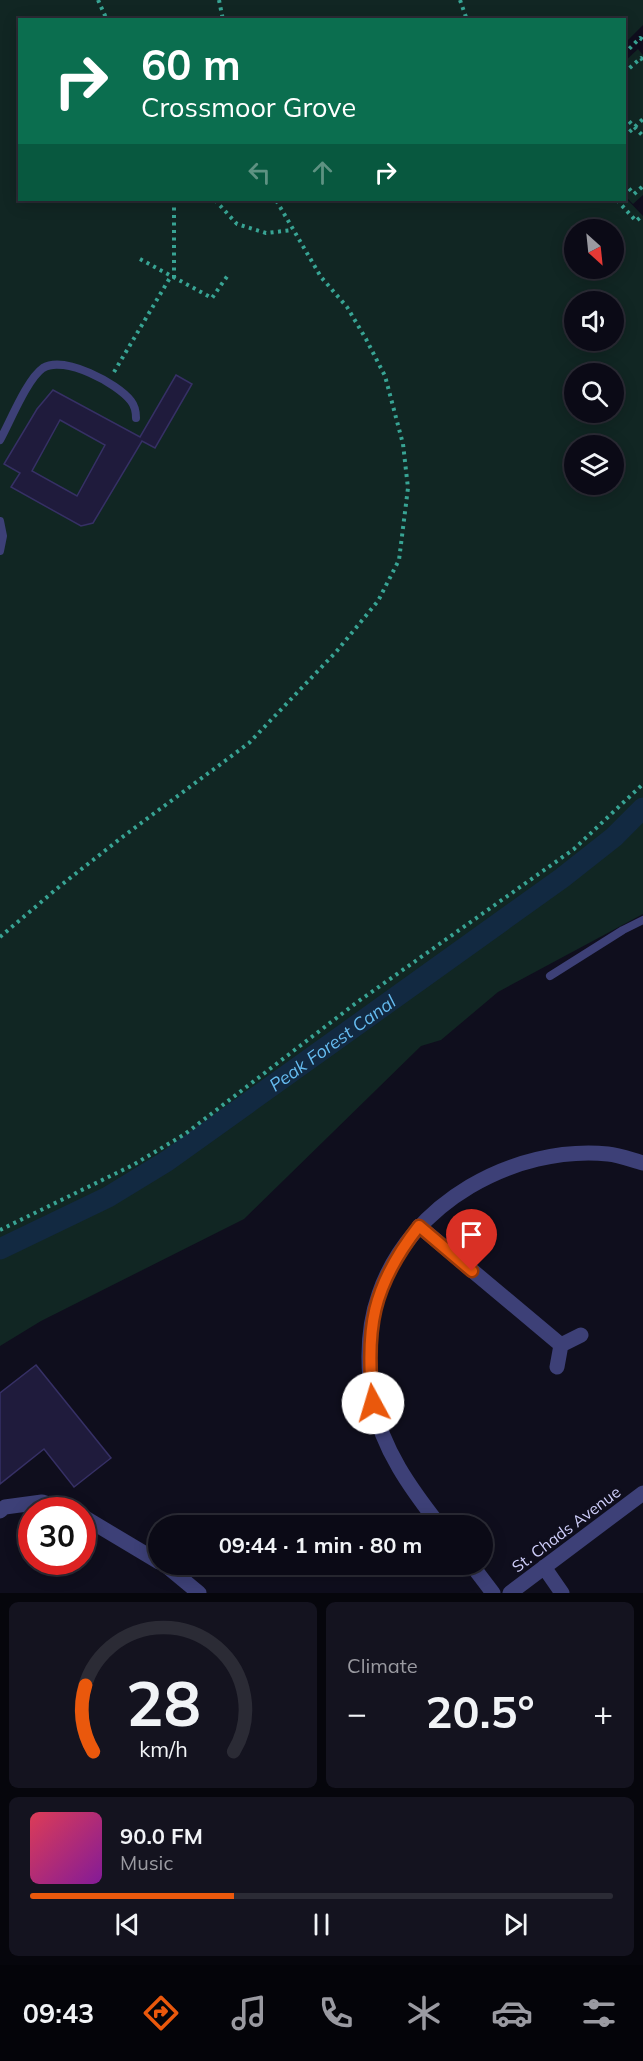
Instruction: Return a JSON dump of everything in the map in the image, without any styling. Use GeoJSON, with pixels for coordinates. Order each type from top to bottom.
{"type":"FeatureCollection","features":[{"type":"Feature","properties":{"kind":"street"},"geometry":{"type":"LineString","coordinates":[[432,1515],[393,1459],[381,1431],[373,1403],[369,1366],[371,1332],[379,1293],[396,1258],[419,1226],[447,1202],[476,1182],[521,1164],[577,1153],[610,1154],[643,1163]]}},
{"type":"Feature","properties":{"kind":"street"},"geometry":{"type":"LineString","coordinates":[[419,1226],[561,1345]]}},
{"type":"Feature","properties":{"kind":"street"},"geometry":{"type":"LineString","coordinates":[[561,1345],[581,1335]]}},
{"type":"Feature","properties":{"kind":"street"},"geometry":{"type":"LineString","coordinates":[[557,1367],[561,1345]]}},
{"type":"Feature","properties":{"kind":"street","name":"St. Chads Avenue"},"geometry":{"type":"LineString","coordinates":[[510,1593],[643,1493]]}},
{"type":"Feature","properties":{"kind":"street"},"geometry":{"type":"LineString","coordinates":[[0,1511],[18,1506]]}},
{"type":"Feature","properties":{"kind":"street"},"geometry":{"type":"LineString","coordinates":[[96,1524],[148,1555]]}},
{"type":"Feature","properties":{"kind":"street"},"geometry":{"type":"LineString","coordinates":[[544,1567],[562,1593]]}},
{"type":"Feature","properties":{"kind":"street"},"geometry":{"type":"LineString","coordinates":[[177,1575],[199,1593]]}},
{"type":"Feature","properties":{"kind":"street"},"geometry":{"type":"LineString","coordinates":[[479,1575],[493,1593]]}},
{"type":"Feature","properties":{"kind":"lane"},"geometry":{"type":"LineString","coordinates":[[0,440],[34,376],[46,367],[60,364],[79,368],[108,384],[129,399],[135,407],[136,418]]}},
{"type":"Feature","properties":{"kind":"lane"},"geometry":{"type":"LineString","coordinates":[[0,521],[3,536],[0,551]]}},
{"type":"Feature","properties":{"kind":"lane"},"geometry":{"type":"LineString","coordinates":[[550,976],[643,920]]}},
{"type":"Feature","properties":{"kind":"path"},"geometry":{"type":"LineString","coordinates":[[98,0],[106,18]]}},
{"type":"Feature","properties":{"kind":"path"},"geometry":{"type":"LineString","coordinates":[[219,0],[223,18]]}},
{"type":"Feature","properties":{"kind":"path"},"geometry":{"type":"LineString","coordinates":[[459,0],[466,18]]}},
{"type":"Feature","properties":{"kind":"path"},"geometry":{"type":"LineString","coordinates":[[626,52],[642,38]]}},
{"type":"Feature","properties":{"kind":"path"},"geometry":{"type":"LineString","coordinates":[[626,71],[640,58],[643,61]]}},
{"type":"Feature","properties":{"kind":"path"},"geometry":{"type":"LineString","coordinates":[[626,118],[643,136]]}},
{"type":"Feature","properties":{"kind":"path"},"geometry":{"type":"LineString","coordinates":[[626,135],[643,119]]}},
{"type":"Feature","properties":{"kind":"path"},"geometry":{"type":"LineString","coordinates":[[626,185],[634,194],[643,186]]}},
{"type":"Feature","properties":{"kind":"path"},"geometry":{"type":"LineString","coordinates":[[108,384],[172,277],[174,201]]}},
{"type":"Feature","properties":{"kind":"path"},"geometry":{"type":"LineString","coordinates":[[216,201],[237,224],[266,233],[293,230]]}},
{"type":"Feature","properties":{"kind":"path"},"geometry":{"type":"LineString","coordinates":[[0,937],[121,838],[249,743],[343,644],[378,601],[399,560],[408,488],[403,444],[385,376],[347,307],[321,277],[277,201]]}},
{"type":"Feature","properties":{"kind":"path"},"geometry":{"type":"LineString","coordinates":[[618,201],[636,221],[643,215]]}},
{"type":"Feature","properties":{"kind":"path"},"geometry":{"type":"LineString","coordinates":[[140,259],[212,298],[228,275]]}},
{"type":"Feature","properties":{"kind":"path"},"geometry":{"type":"LineString","coordinates":[[0,1230],[34,1211],[133,1165],[185,1134],[356,1003],[574,849],[643,784]]}},
{"type":"Feature","properties":{"kind":"green space"},"geometry":{"type":"Polygon","coordinates":[[[0,0],[643,0],[643,25],[626,42],[626,18],[18,18],[18,201],[626,201],[626,198],[643,216],[643,914],[498,992],[441,1040],[421,1046],[244,1219],[41,1321],[0,1346],[0,0]]]}},
{"type":"Feature","properties":{"kind":"green space"},"geometry":{"type":"Polygon","coordinates":[[[638,49],[643,55],[643,195],[633,204],[626,197],[626,60],[638,49]]]}},
{"type":"Feature","properties":{"kind":"building"},"geometry":{"type":"Polygon","coordinates":[[[176,375],[192,384],[155,448],[142,441],[93,523],[81,526],[11,487],[20,473],[4,464],[37,409],[53,390],[140,437],[176,375]],[[60,420],[32,471],[77,496],[105,445],[60,420]]]}},
{"type":"Feature","properties":{"kind":"building"},"geometry":{"type":"Polygon","coordinates":[[[36,1365],[111,1458],[74,1487],[44,1449],[0,1484],[0,1393],[36,1365]]]}},
{"type":"Feature","properties":{"kind":"waterway","name":"Peak Forest Canal"},"geometry":{"type":"LineString","coordinates":[[0,1249],[108,1197],[167,1161],[562,878],[614,837],[643,808]]}},
{"type":"Feature","properties":{"kind":"route"},"geometry":{"type":"LineString","coordinates":[[373,1403],[369,1366],[374,1313],[387,1275],[407,1241],[419,1226],[472,1271]]}}]}
